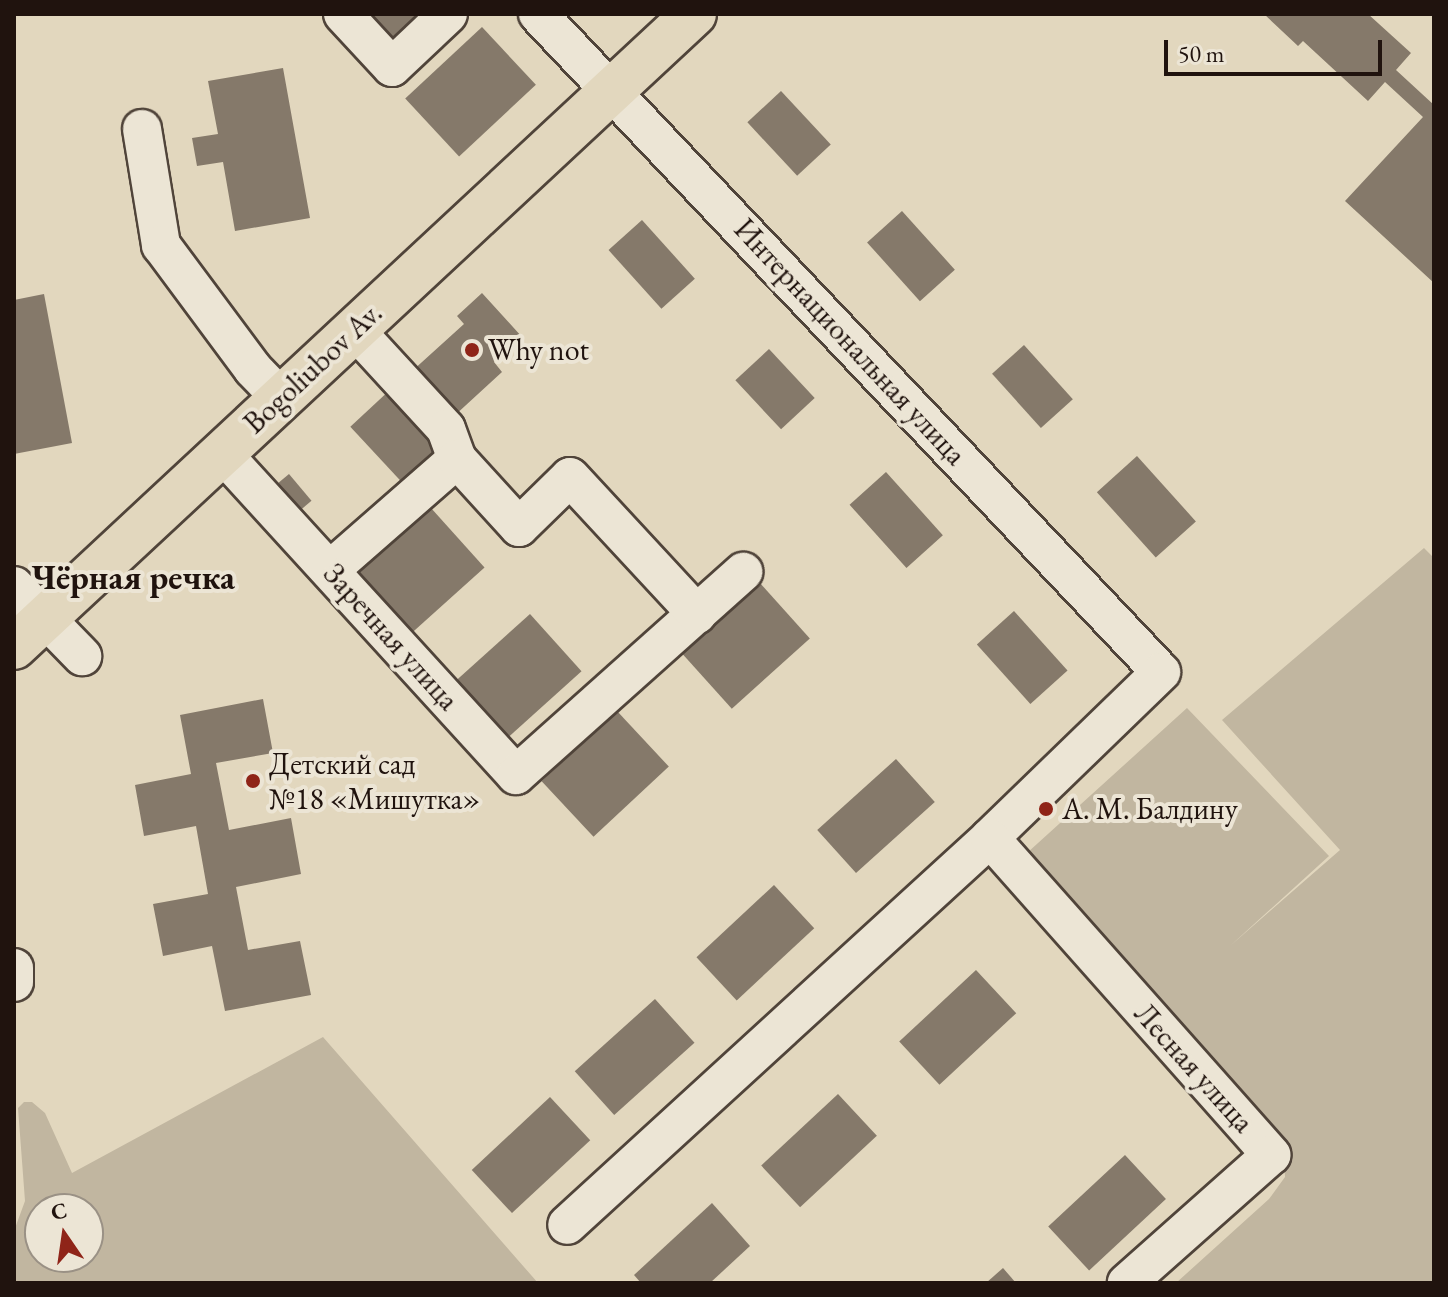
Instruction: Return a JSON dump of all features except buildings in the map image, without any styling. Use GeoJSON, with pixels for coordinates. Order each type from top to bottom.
{"type":"FeatureCollection","features":[{"type":"Feature","properties":{"kind":"main road","name":"Bogoliubov Av."},"geometry":{"type":"LineString","coordinates":[[14,647],[694,14]]}},
{"type":"Feature","properties":{"kind":"street"},"geometry":{"type":"LineString","coordinates":[[343,14],[392,67],[448,14]]}},
{"type":"Feature","properties":{"kind":"street","name":"Интернациональная улица"},"geometry":{"type":"LineString","coordinates":[[538,14],[1161,672],[990,838]]}},
{"type":"Feature","properties":{"kind":"street"},"geometry":{"type":"LineString","coordinates":[[142,129],[161,245],[253,369],[281,398]]}},
{"type":"Feature","properties":{"kind":"street"},"geometry":{"type":"LineString","coordinates":[[355,330],[446,429],[457,459],[519,527],[570,477],[697,614]]}},
{"type":"Feature","properties":{"kind":"street","name":"Заречная улица"},"geometry":{"type":"LineString","coordinates":[[222,453],[516,775],[743,572]]}},
{"type":"Feature","properties":{"kind":"street"},"geometry":{"type":"LineString","coordinates":[[330,570],[457,459]]}},
{"type":"Feature","properties":{"kind":"street"},"geometry":{"type":"LineString","coordinates":[[14,586],[82,656]]}},
{"type":"Feature","properties":{"kind":"street"},"geometry":{"type":"LineString","coordinates":[[567,1225],[990,838]]}},
{"type":"Feature","properties":{"kind":"street","name":"Лесная улица"},"geometry":{"type":"LineString","coordinates":[[990,838],[1271,1155],[1127,1283]]}},
{"type":"Feature","properties":{"kind":"street"},"geometry":{"type":"LineString","coordinates":[[14,968],[14,982]]}},
{"type":"Feature","properties":{"kind":"shaded area"},"geometry":{"type":"Polygon","coordinates":[[[1424,548],[1434,558],[1434,1283],[1176,1283],[1269,1199],[1285,1177],[1284,1158],[1027,853],[1187,708],[1329,856],[1230,946],[1340,850],[1222,720],[1424,548]]]}},
{"type":"Feature","properties":{"kind":"shaded area"},"geometry":{"type":"Polygon","coordinates":[[[323,1037],[538,1283],[14,1283],[14,1231],[24,1204],[24,1273],[104,1273],[104,1193],[24,1193],[18,1108],[24,1102],[32,1102],[45,1113],[72,1173],[323,1037]]]}},
{"type":"Feature","properties":{"kind":"place","name":"Why not"},"geometry":{"type":"Point","coordinates":[472,350]}},
{"type":"Feature","properties":{"kind":"place","name":"Детский сад №18 «Мишутка»"},"geometry":{"type":"Point","coordinates":[253,781]}},
{"type":"Feature","properties":{"kind":"place","name":"А. М. Балдину"},"geometry":{"type":"Point","coordinates":[1046,809]}},
{"type":"Feature","properties":{"kind":"district","name":"Чёрная речка"},"geometry":{"type":"Point","coordinates":[133,578]}}]}
